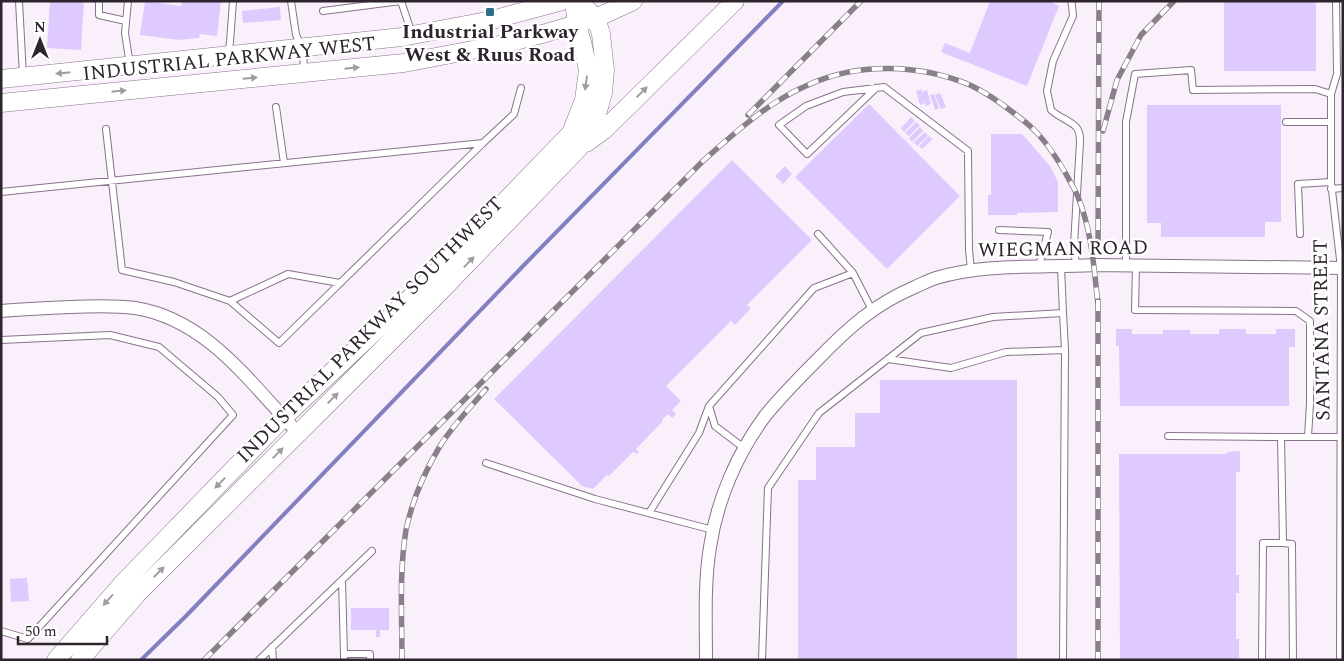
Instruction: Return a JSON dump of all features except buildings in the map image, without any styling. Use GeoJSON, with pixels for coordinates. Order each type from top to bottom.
{"type":"FeatureCollection","features":[{"type":"Feature","properties":{"kind":"main road","name":"INDUSTRIAL PARKWAY WEST"},"geometry":{"type":"LineString","coordinates":[[1,80],[303,49],[413,35],[492,20],[562,1]]}},
{"type":"Feature","properties":{"kind":"main road","name":"INDUSTRIAL PARKWAY SOUTHWEST"},"geometry":{"type":"LineString","coordinates":[[80,660],[137,594],[435,297],[579,148],[595,121],[602,94],[605,70],[601,34],[596,18],[576,1]]}},
{"type":"Feature","properties":{"kind":"main road","name":"INDUSTRIAL PARKWAY SOUTHWEST"},"geometry":{"type":"LineString","coordinates":[[56,660],[124,582],[284,418],[424,285],[571,133],[584,100],[588,70],[577,25],[576,1]]}},
{"type":"Feature","properties":{"kind":"main road","name":"INDUSTRIAL PARKWAY WEST"},"geometry":{"type":"LineString","coordinates":[[1,103],[404,63],[498,45],[577,25],[633,1]]}},
{"type":"Feature","properties":{"kind":"main road"},"geometry":{"type":"LineString","coordinates":[[579,148],[604,130],[735,1]]}},
{"type":"Feature","properties":{"kind":"street","name":"WIEGMAN ROAD"},"geometry":{"type":"LineString","coordinates":[[706,660],[706,584],[710,546],[718,511],[729,479],[744,448],[765,416],[842,335],[872,310],[901,293],[935,278],[971,270],[1094,265],[1342,268]]}},
{"type":"Feature","properties":{"kind":"street"},"geometry":{"type":"LineString","coordinates":[[1,310],[101,306],[136,308],[170,318],[200,335],[227,357],[298,433]]}},
{"type":"Feature","properties":{"kind":"lane"},"geometry":{"type":"LineString","coordinates":[[19,1],[23,77]]}},
{"type":"Feature","properties":{"kind":"lane"},"geometry":{"type":"LineString","coordinates":[[99,1],[99,15],[126,21]]}},
{"type":"Feature","properties":{"kind":"lane"},"geometry":{"type":"LineString","coordinates":[[128,1],[126,33],[130,66]]}},
{"type":"Feature","properties":{"kind":"lane"},"geometry":{"type":"LineString","coordinates":[[227,56],[233,1]]}},
{"type":"Feature","properties":{"kind":"lane"},"geometry":{"type":"LineString","coordinates":[[291,1],[296,35],[303,49],[304,73]]}},
{"type":"Feature","properties":{"kind":"lane"},"geometry":{"type":"LineString","coordinates":[[323,11],[401,1],[413,35]]}},
{"type":"Feature","properties":{"kind":"lane"},"geometry":{"type":"LineString","coordinates":[[1071,1],[1073,16],[1053,61],[1047,91],[1050,110],[1076,127],[1079,134],[1074,245],[1076,266]]}},
{"type":"Feature","properties":{"kind":"lane","name":"SANTANA STREET"},"geometry":{"type":"LineString","coordinates":[[1336,1],[1340,57],[1331,94],[1331,185],[1339,222],[1342,268],[1340,660]]}},
{"type":"Feature","properties":{"kind":"lane"},"geometry":{"type":"LineString","coordinates":[[1308,437],[1310,321],[1296,311],[1135,310],[1131,266],[1126,122],[1135,74],[1191,70],[1193,90],[1315,89],[1331,94]]}},
{"type":"Feature","properties":{"kind":"lane"},"geometry":{"type":"LineString","coordinates":[[876,88],[807,154],[779,125],[806,106],[843,92],[884,87],[968,151],[971,270]]}},
{"type":"Feature","properties":{"kind":"lane"},"geometry":{"type":"LineString","coordinates":[[106,129],[122,270],[174,282],[230,302],[279,342],[514,114],[521,88]]}},
{"type":"Feature","properties":{"kind":"lane"},"geometry":{"type":"LineString","coordinates":[[276,107],[284,163]]}},
{"type":"Feature","properties":{"kind":"lane"},"geometry":{"type":"LineString","coordinates":[[1286,122],[1331,122]]}},
{"type":"Feature","properties":{"kind":"lane"},"geometry":{"type":"LineString","coordinates":[[1,192],[483,143]]}},
{"type":"Feature","properties":{"kind":"lane"},"geometry":{"type":"LineString","coordinates":[[1300,234],[1298,184],[1331,185],[1343,188]]}},
{"type":"Feature","properties":{"kind":"lane"},"geometry":{"type":"LineString","coordinates":[[999,230],[1048,232],[1039,266]]}},
{"type":"Feature","properties":{"kind":"lane"},"geometry":{"type":"LineString","coordinates":[[818,234],[853,273],[872,310]]}},
{"type":"Feature","properties":{"kind":"lane"},"geometry":{"type":"LineString","coordinates":[[1061,267],[1065,350],[1063,660]]}},
{"type":"Feature","properties":{"kind":"lane"},"geometry":{"type":"LineString","coordinates":[[649,513],[699,433],[709,406],[814,288],[853,273]]}},
{"type":"Feature","properties":{"kind":"lane"},"geometry":{"type":"LineString","coordinates":[[230,302],[288,274],[340,283]]}},
{"type":"Feature","properties":{"kind":"lane"},"geometry":{"type":"LineString","coordinates":[[762,660],[768,488],[820,413],[921,333],[993,317],[1064,313]]}},
{"type":"Feature","properties":{"kind":"lane"},"geometry":{"type":"LineString","coordinates":[[1,340],[110,335],[159,347],[218,397],[234,415],[28,639],[1,631]]}},
{"type":"Feature","properties":{"kind":"lane"},"geometry":{"type":"LineString","coordinates":[[888,359],[951,368],[1006,352],[1065,350]]}},
{"type":"Feature","properties":{"kind":"lane"},"geometry":{"type":"LineString","coordinates":[[709,406],[715,426],[744,448]]}},
{"type":"Feature","properties":{"kind":"lane"},"geometry":{"type":"LineString","coordinates":[[1168,436],[1341,437]]}},
{"type":"Feature","properties":{"kind":"lane"},"geometry":{"type":"LineString","coordinates":[[1281,438],[1284,544]]}},
{"type":"Feature","properties":{"kind":"lane"},"geometry":{"type":"LineString","coordinates":[[486,463],[595,499],[713,530]]}},
{"type":"Feature","properties":{"kind":"lane"},"geometry":{"type":"LineString","coordinates":[[1262,660],[1263,543],[1292,544],[1293,660]]}},
{"type":"Feature","properties":{"kind":"lane"},"geometry":{"type":"LineString","coordinates":[[259,660],[372,551]]}},
{"type":"Feature","properties":{"kind":"lane"},"geometry":{"type":"LineString","coordinates":[[342,580],[344,657],[370,654],[370,660]]}},
{"type":"Feature","properties":{"kind":"lane"},"geometry":{"type":"LineString","coordinates":[[272,647],[272,660]]}},
{"type":"Feature","properties":{"kind":"waterway"},"geometry":{"type":"LineString","coordinates":[[141,660],[186,616],[525,264],[783,1]]}},
{"type":"Feature","properties":{"kind":"railway"},"geometry":{"type":"LineString","coordinates":[[748,115],[861,1]]}},
{"type":"Feature","properties":{"kind":"railway"},"geometry":{"type":"LineString","coordinates":[[1098,252],[1099,1]]}},
{"type":"Feature","properties":{"kind":"railway"},"geometry":{"type":"LineString","coordinates":[[1103,131],[1117,80],[1141,35],[1174,1]]}},
{"type":"Feature","properties":{"kind":"railway"},"geometry":{"type":"LineString","coordinates":[[204,660],[704,160],[740,128],[766,109],[808,85],[847,72],[889,68],[910,70],[931,73],[970,85],[1010,110],[1033,128],[1046,143],[1077,194],[1089,237],[1098,305]]}},
{"type":"Feature","properties":{"kind":"railway"},"geometry":{"type":"LineString","coordinates":[[1098,300],[1098,660]]}},
{"type":"Feature","properties":{"kind":"railway"},"geometry":{"type":"LineString","coordinates":[[402,660],[402,562],[406,530],[415,497],[429,466],[445,438],[486,389]]}},
{"type":"Feature","properties":{"kind":"place","name":"Industrial Parkway West & Ruus Road"},"geometry":{"type":"Point","coordinates":[490,12]}}]}
